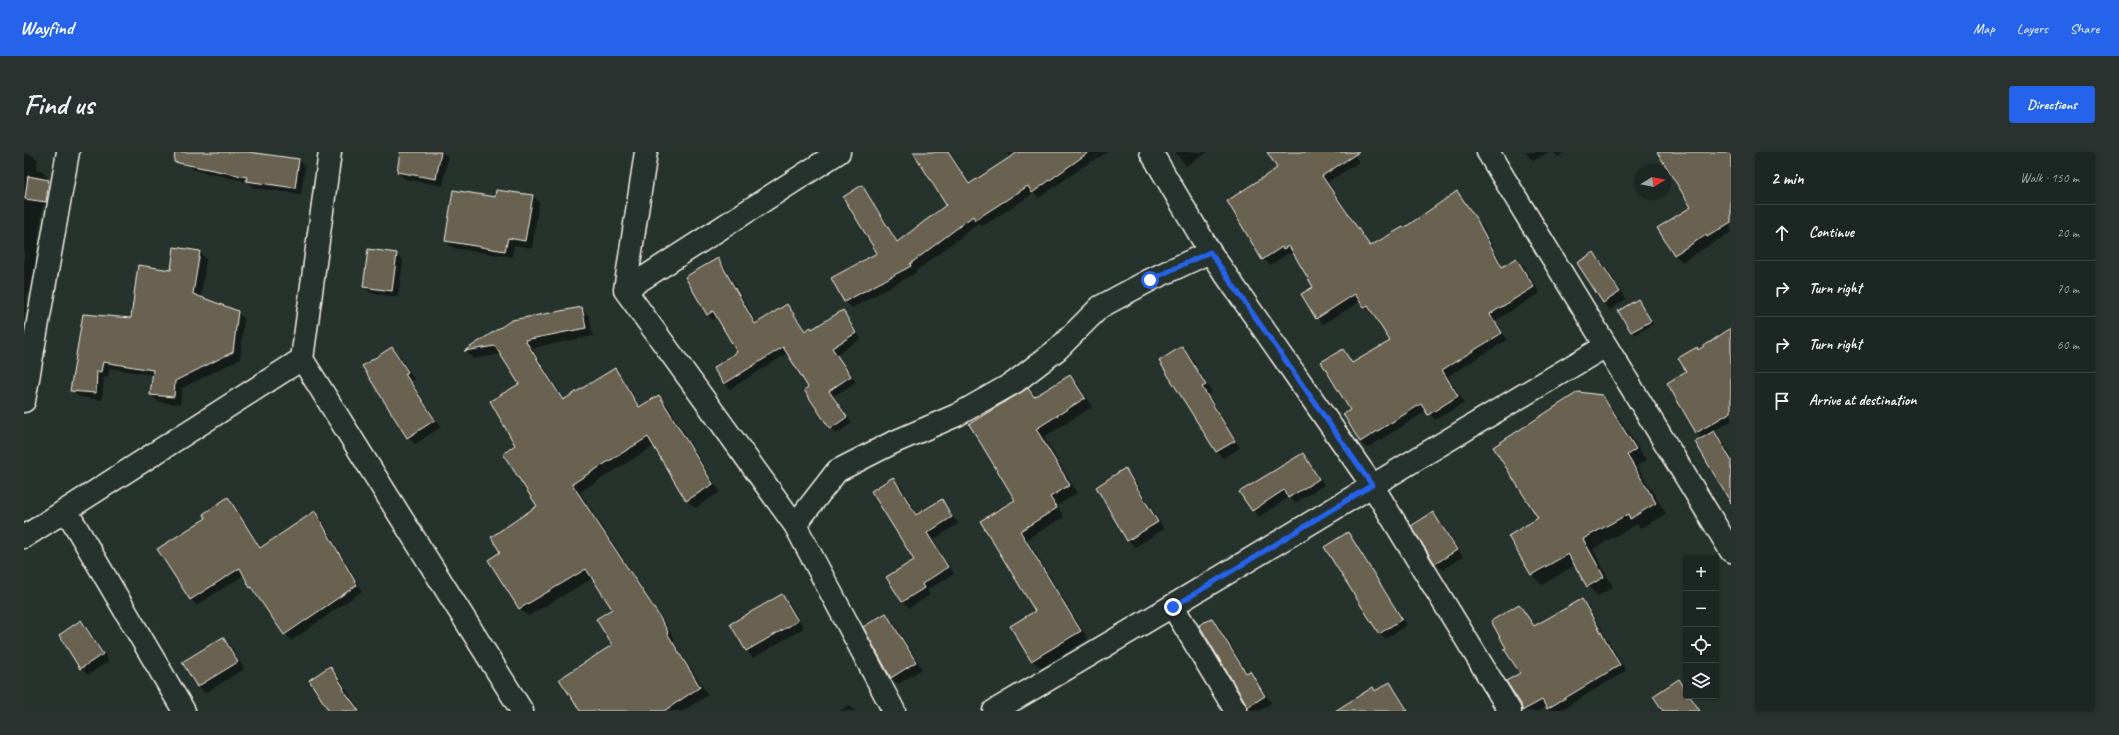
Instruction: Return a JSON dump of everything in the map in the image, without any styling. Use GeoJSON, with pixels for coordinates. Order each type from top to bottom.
{"type":"FeatureCollection","features":[{"type":"Feature","properties":{"kind":"street"},"geometry":{"type":"LineString","coordinates":[[24,401],[68,152]]}},
{"type":"Feature","properties":{"kind":"street"},"geometry":{"type":"LineString","coordinates":[[330,152],[302,359],[522,711]]}},
{"type":"Feature","properties":{"kind":"street"},"geometry":{"type":"LineString","coordinates":[[646,152],[625,290],[795,525],[894,711]]}},
{"type":"Feature","properties":{"kind":"street"},"geometry":{"type":"LineString","coordinates":[[625,290],[839,152]]}},
{"type":"Feature","properties":{"kind":"street"},"geometry":{"type":"LineString","coordinates":[[1151,152],[1210,252],[1372,485],[1510,711]]}},
{"type":"Feature","properties":{"kind":"street"},"geometry":{"type":"LineString","coordinates":[[1488,152],[1731,551]]}},
{"type":"Feature","properties":{"kind":"street"},"geometry":{"type":"LineString","coordinates":[[795,525],[837,471],[892,443],[957,415],[1014,382],[1058,349],[1100,308],[1150,280],[1210,252]]}},
{"type":"Feature","properties":{"kind":"street"},"geometry":{"type":"LineString","coordinates":[[994,711],[1173,607],[1372,485],[1606,346]]}},
{"type":"Feature","properties":{"kind":"street"},"geometry":{"type":"LineString","coordinates":[[24,537],[302,359]]}},
{"type":"Feature","properties":{"kind":"street"},"geometry":{"type":"LineString","coordinates":[[66,510],[184,711]]}},
{"type":"Feature","properties":{"kind":"street"},"geometry":{"type":"LineString","coordinates":[[1173,607],[1236,711]]}},
{"type":"Feature","properties":{"kind":"building"},"geometry":{"type":"Polygon","coordinates":[[[175,152],[248,152],[299,159],[295,188],[246,181],[247,177],[174,162],[175,152]]]}},
{"type":"Feature","properties":{"kind":"building"},"geometry":{"type":"Polygon","coordinates":[[[400,152],[441,152],[436,179],[397,172],[400,152]]]}},
{"type":"Feature","properties":{"kind":"building"},"geometry":{"type":"Polygon","coordinates":[[[913,152],[948,152],[969,184],[1018,152],[1089,152],[1032,193],[1028,186],[975,220],[973,216],[910,264],[911,266],[844,302],[831,278],[877,253],[843,197],[862,185],[897,242],[946,205],[913,152]]]}},
{"type":"Feature","properties":{"kind":"building"},"geometry":{"type":"Polygon","coordinates":[[[1267,152],[1359,152],[1322,176],[1370,246],[1403,227],[1404,228],[1457,191],[1477,220],[1502,267],[1516,258],[1534,287],[1490,314],[1502,333],[1442,370],[1458,396],[1428,415],[1421,404],[1360,442],[1343,414],[1350,410],[1321,362],[1343,349],[1352,363],[1390,341],[1368,306],[1364,308],[1355,294],[1316,319],[1301,294],[1313,287],[1289,246],[1283,249],[1282,247],[1262,260],[1227,201],[1277,168],[1267,152]]]}},
{"type":"Feature","properties":{"kind":"building"},"geometry":{"type":"Polygon","coordinates":[[[1657,152],[1731,152],[1731,222],[1707,237],[1706,235],[1674,255],[1657,228],[1691,207],[1671,175],[1671,164],[1664,164],[1657,152]]]}},
{"type":"Feature","properties":{"kind":"building"},"geometry":{"type":"Polygon","coordinates":[[[28,176],[49,180],[46,202],[25,199],[28,176]]]}},
{"type":"Feature","properties":{"kind":"building"},"geometry":{"type":"Polygon","coordinates":[[[453,190],[495,197],[496,190],[533,195],[525,241],[508,238],[505,251],[445,241],[453,190]]]}},
{"type":"Feature","properties":{"kind":"building"},"geometry":{"type":"Polygon","coordinates":[[[174,247],[200,251],[193,294],[238,311],[233,352],[175,381],[174,397],[150,395],[153,370],[103,362],[101,372],[97,371],[96,393],[70,391],[83,314],[131,318],[138,265],[171,270],[174,247]]]}},
{"type":"Feature","properties":{"kind":"building"},"geometry":{"type":"Polygon","coordinates":[[[368,249],[397,253],[392,291],[363,287],[368,249]]]}},
{"type":"Feature","properties":{"kind":"building"},"geometry":{"type":"Polygon","coordinates":[[[1594,252],[1620,292],[1603,303],[1577,263],[1594,252]]]}},
{"type":"Feature","properties":{"kind":"building"},"geometry":{"type":"Polygon","coordinates":[[[718,258],[755,324],[787,304],[805,331],[811,327],[812,329],[843,310],[856,333],[832,348],[851,376],[829,391],[847,417],[830,429],[804,390],[808,387],[783,347],[724,384],[713,368],[737,352],[713,311],[707,315],[685,277],[718,258]]]}},
{"type":"Feature","properties":{"kind":"building"},"geometry":{"type":"Polygon","coordinates":[[[1638,299],[1651,321],[1631,332],[1618,311],[1638,299]]]}},
{"type":"Feature","properties":{"kind":"building"},"geometry":{"type":"Polygon","coordinates":[[[582,307],[586,328],[525,340],[563,400],[615,368],[639,407],[659,395],[713,484],[686,501],[648,437],[572,484],[656,611],[668,632],[667,633],[700,687],[664,711],[580,711],[559,679],[612,645],[596,619],[612,609],[586,569],[519,609],[488,560],[500,552],[491,537],[537,506],[503,454],[515,445],[490,401],[519,384],[495,346],[464,351],[512,320],[582,307]]]}},
{"type":"Feature","properties":{"kind":"building"},"geometry":{"type":"Polygon","coordinates":[[[1731,328],[1731,412],[1696,433],[1667,383],[1686,371],[1678,358],[1697,347],[1698,350],[1731,328]]]}},
{"type":"Feature","properties":{"kind":"building"},"geometry":{"type":"Polygon","coordinates":[[[1182,346],[1206,385],[1202,387],[1235,441],[1216,452],[1159,361],[1182,346]]]}},
{"type":"Feature","properties":{"kind":"building"},"geometry":{"type":"Polygon","coordinates":[[[392,347],[408,372],[405,374],[435,420],[407,438],[362,366],[392,347]]]}},
{"type":"Feature","properties":{"kind":"building"},"geometry":{"type":"Polygon","coordinates":[[[1070,375],[1085,398],[1036,429],[1070,485],[1050,497],[1057,508],[1020,531],[1081,631],[1031,661],[1010,626],[1035,611],[980,521],[1015,500],[969,424],[1028,388],[1034,397],[1070,375]]]}},
{"type":"Feature","properties":{"kind":"building"},"geometry":{"type":"Polygon","coordinates":[[[1578,392],[1602,395],[1636,449],[1627,455],[1656,503],[1630,519],[1628,514],[1583,539],[1604,577],[1587,587],[1568,554],[1531,575],[1508,536],[1538,518],[1493,447],[1578,392]]]}},
{"type":"Feature","properties":{"kind":"building"},"geometry":{"type":"Polygon","coordinates":[[[1714,431],[1731,460],[1731,503],[1695,442],[1714,431]]]}},
{"type":"Feature","properties":{"kind":"building"},"geometry":{"type":"Polygon","coordinates":[[[1303,453],[1319,479],[1288,498],[1284,490],[1252,511],[1239,492],[1303,453]]]}},
{"type":"Feature","properties":{"kind":"building"},"geometry":{"type":"Polygon","coordinates":[[[1125,468],[1158,522],[1127,541],[1096,487],[1125,468]]]}},
{"type":"Feature","properties":{"kind":"building"},"geometry":{"type":"Polygon","coordinates":[[[893,477],[916,515],[942,499],[952,517],[927,533],[948,567],[922,584],[924,588],[902,602],[886,577],[914,560],[871,491],[893,477]]]}},
{"type":"Feature","properties":{"kind":"building"},"geometry":{"type":"Polygon","coordinates":[[[228,497],[260,548],[315,511],[357,585],[284,635],[251,587],[250,588],[240,568],[190,600],[157,549],[206,518],[203,514],[228,497]]]}},
{"type":"Feature","properties":{"kind":"building"},"geometry":{"type":"Polygon","coordinates":[[[1433,512],[1457,550],[1435,564],[1411,526],[1433,512]]]}},
{"type":"Feature","properties":{"kind":"building"},"geometry":{"type":"Polygon","coordinates":[[[1348,532],[1402,619],[1379,634],[1324,547],[1348,532]]]}},
{"type":"Feature","properties":{"kind":"building"},"geometry":{"type":"Polygon","coordinates":[[[782,594],[798,621],[746,651],[730,624],[782,594]]]}},
{"type":"Feature","properties":{"kind":"building"},"geometry":{"type":"Polygon","coordinates":[[[1582,599],[1620,665],[1547,709],[1542,700],[1522,711],[1521,704],[1506,681],[1520,673],[1504,649],[1506,648],[1491,621],[1519,604],[1534,626],[1582,599]]]}},
{"type":"Feature","properties":{"kind":"building"},"geometry":{"type":"Polygon","coordinates":[[[886,613],[916,662],[891,678],[863,627],[886,613]]]}},
{"type":"Feature","properties":{"kind":"building"},"geometry":{"type":"Polygon","coordinates":[[[1212,618],[1246,673],[1250,671],[1265,696],[1248,707],[1199,625],[1212,618]]]}},
{"type":"Feature","properties":{"kind":"building"},"geometry":{"type":"Polygon","coordinates":[[[81,620],[103,654],[80,669],[59,635],[81,620]]]}},
{"type":"Feature","properties":{"kind":"building"},"geometry":{"type":"Polygon","coordinates":[[[223,637],[238,662],[197,687],[182,662],[223,637]]]}},
{"type":"Feature","properties":{"kind":"building"},"geometry":{"type":"Polygon","coordinates":[[[330,666],[344,688],[343,689],[359,711],[329,711],[309,680],[330,666]]]}},
{"type":"Feature","properties":{"kind":"building"},"geometry":{"type":"Polygon","coordinates":[[[1679,679],[1683,685],[1683,699],[1692,699],[1700,711],[1663,711],[1653,696],[1679,679]]]}},
{"type":"Feature","properties":{"kind":"building"},"geometry":{"type":"Polygon","coordinates":[[[1390,682],[1408,711],[1335,711],[1373,687],[1375,691],[1390,682]]]}},
{"type":"Feature","properties":{"kind":"route"},"geometry":{"type":"LineString","coordinates":[[1150,280],[1210,252],[1372,485],[1173,607]]}}]}
